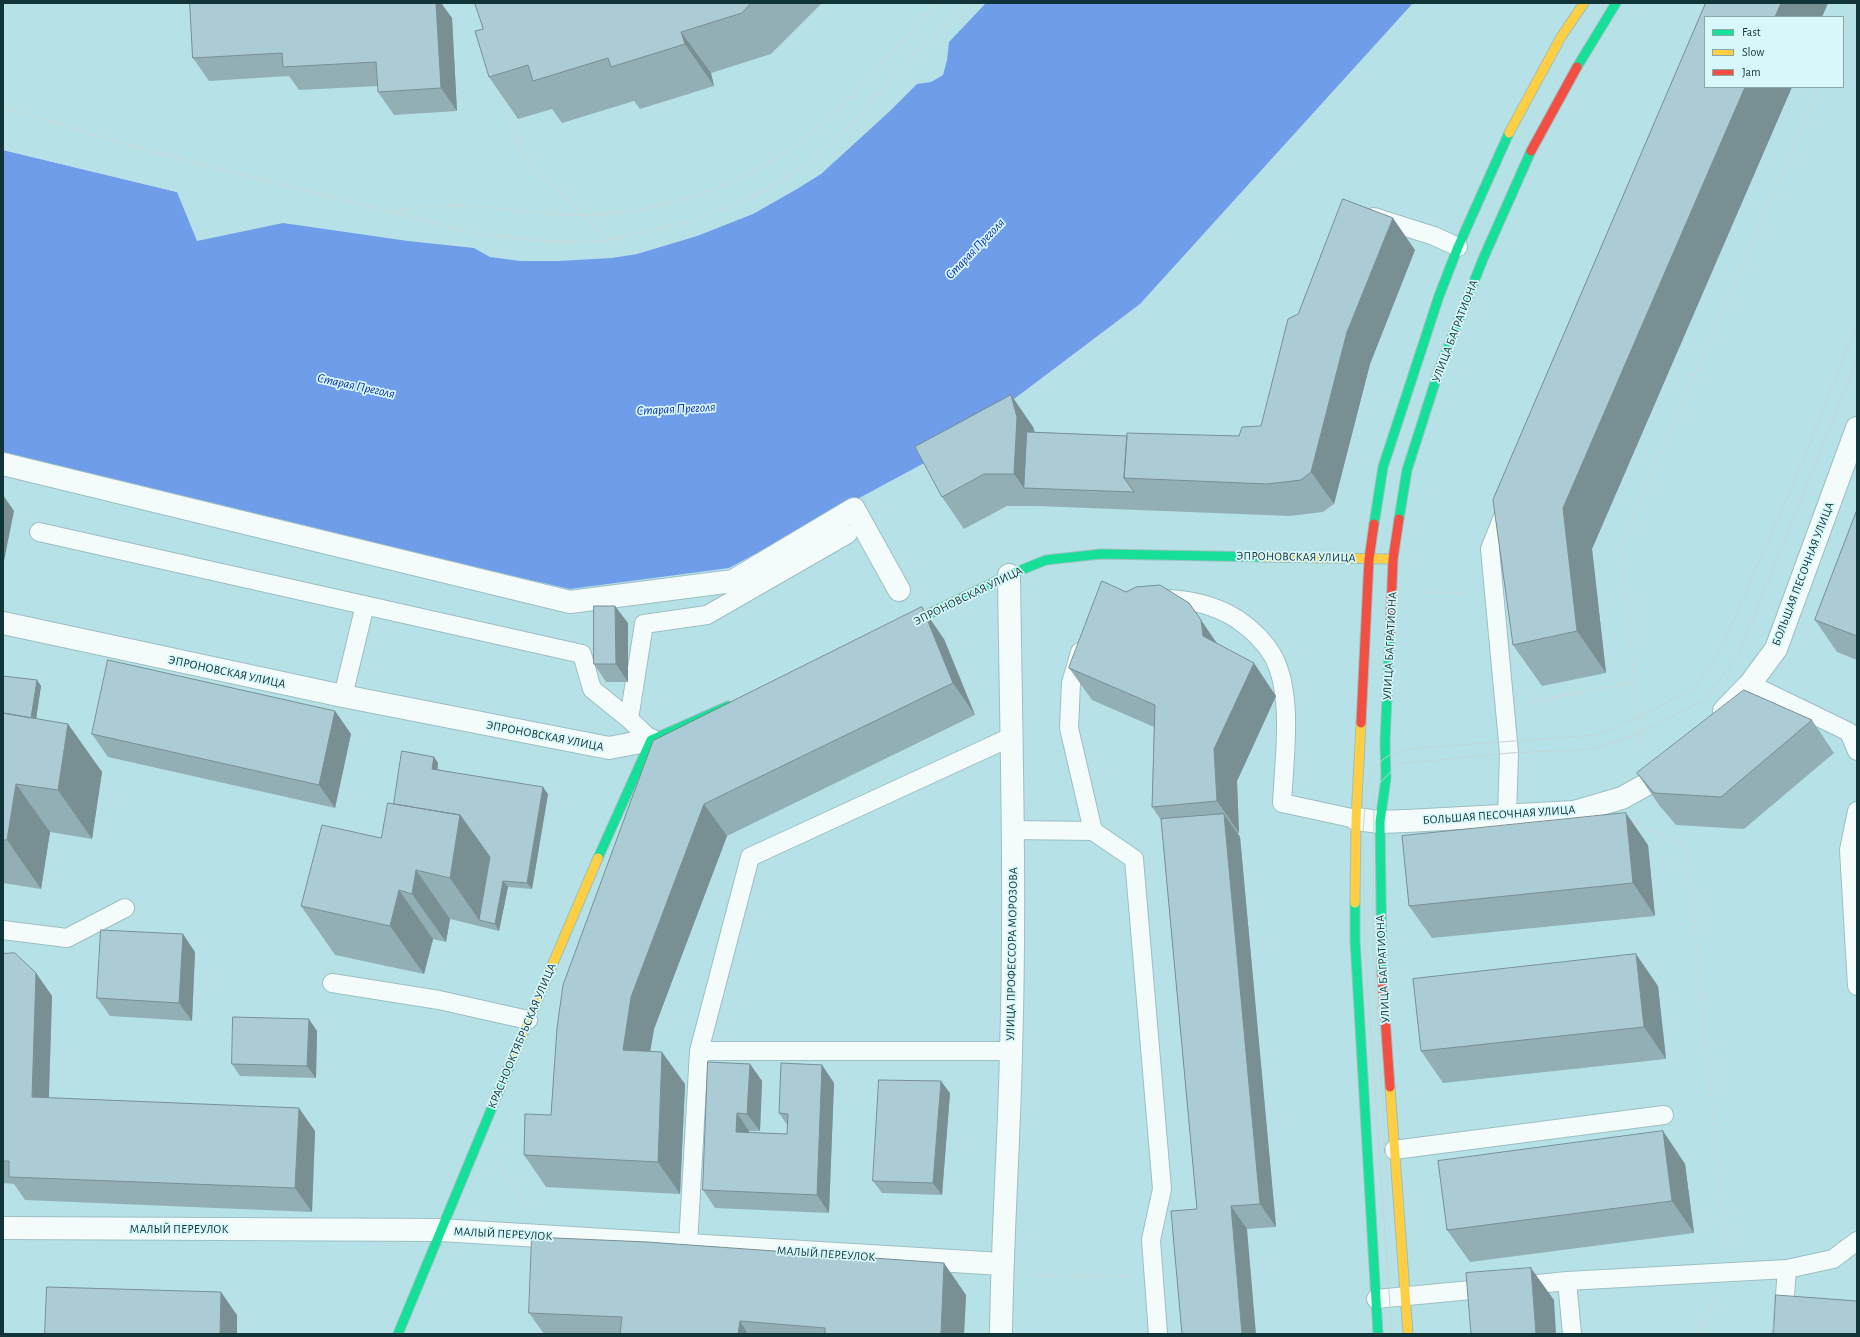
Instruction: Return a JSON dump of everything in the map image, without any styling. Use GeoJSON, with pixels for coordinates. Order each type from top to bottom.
{"type":"FeatureCollection","features":[{"type":"Feature","properties":{"kind":"main road","name":"УЛИЦА БАГРАТИОНА"},"geometry":{"type":"LineString","coordinates":[[1378,1334],[1355,940],[1356,818],[1369,559],[1383,468],[1439,296],[1458,247],[1503,145],[1562,37],[1584,3]]}},
{"type":"Feature","properties":{"kind":"main road","name":"УЛИЦА БАГРАТИОНА"},"geometry":{"type":"LineString","coordinates":[[1408,1334],[1381,966],[1380,822],[1386,778],[1385,742],[1393,559],[1407,470],[1439,370],[1483,259],[1527,159],[1573,73],[1616,3]]}},
{"type":"Feature","properties":{"kind":"main road","name":"ЭПРОНОВСКАЯ УЛИЦА"},"geometry":{"type":"LineString","coordinates":[[888,634],[1009,575],[1046,560],[1101,554],[1393,559]]}},
{"type":"Feature","properties":{"kind":"main road","name":"ЭПРОНОВСКАЯ УЛИЦА"},"geometry":{"type":"LineString","coordinates":[[651,740],[737,701]]}},
{"type":"Feature","properties":{"kind":"main road","name":"КРАСНООКТЯБРЬСКАЯ УЛИЦА"},"geometry":{"type":"LineString","coordinates":[[398,1334],[528,1020],[651,740]]}},
{"type":"Feature","properties":{"kind":"street","name":"БОЛЬШАЯ ПЕСОЧНАЯ УЛИЦА"},"geometry":{"type":"LineString","coordinates":[[1712,722],[1750,684],[1776,649],[1857,428]]}},
{"type":"Feature","properties":{"kind":"street"},"geometry":{"type":"LineString","coordinates":[[3,464],[570,602],[732,581],[854,509],[899,590]]}},
{"type":"Feature","properties":{"kind":"street","name":"УЛИЦА ПРОФЕССОРА МОРОЗОВА"},"geometry":{"type":"LineString","coordinates":[[1001,1334],[1002,1269],[1011,1052],[1013,830],[1009,575]]}},
{"type":"Feature","properties":{"kind":"street","name":"ЭПРОНОВСКАЯ УЛИЦА"},"geometry":{"type":"LineString","coordinates":[[3,623],[343,696],[609,748],[651,740]]}},
{"type":"Feature","properties":{"kind":"street","name":"БОЛЬШАЯ ПЕСОЧНАЯ УЛИЦА"},"geometry":{"type":"LineString","coordinates":[[1356,818],[1380,822],[1574,812],[1622,798],[1647,784],[1680,754]]}},
{"type":"Feature","properties":{"kind":"street","name":"МАЛЫЙ ПЕРЕУЛОК"},"geometry":{"type":"LineString","coordinates":[[3,1228],[440,1230],[688,1245],[1002,1269]]}},
{"type":"Feature","properties":{"kind":"lane"},"geometry":{"type":"LineString","coordinates":[[1357,212],[1434,236],[1458,247]]}},
{"type":"Feature","properties":{"kind":"lane"},"geometry":{"type":"LineString","coordinates":[[1507,816],[1509,753],[1490,549],[1512,497]]}},
{"type":"Feature","properties":{"kind":"lane"},"geometry":{"type":"LineString","coordinates":[[39,532],[582,654],[592,689],[629,719],[651,740]]}},
{"type":"Feature","properties":{"kind":"lane"},"geometry":{"type":"LineString","coordinates":[[629,719],[644,624],[707,615],[848,534]]}},
{"type":"Feature","properties":{"kind":"lane"},"geometry":{"type":"LineString","coordinates":[[1143,601],[1174,599],[1198,604],[1224,611],[1248,627],[1273,655],[1282,682],[1286,711],[1282,803],[1356,818]]}},
{"type":"Feature","properties":{"kind":"lane"},"geometry":{"type":"LineString","coordinates":[[343,696],[365,605]]}},
{"type":"Feature","properties":{"kind":"lane"},"geometry":{"type":"LineString","coordinates":[[1086,638],[1082,643],[1071,683],[1070,728],[1094,831]]}},
{"type":"Feature","properties":{"kind":"lane"},"geometry":{"type":"LineString","coordinates":[[1750,684],[1849,732],[1857,751]]}},
{"type":"Feature","properties":{"kind":"lane"},"geometry":{"type":"LineString","coordinates":[[688,1245],[699,1051],[750,857],[1011,737]]}},
{"type":"Feature","properties":{"kind":"lane"},"geometry":{"type":"LineString","coordinates":[[1857,811],[1849,850],[1857,986]]}},
{"type":"Feature","properties":{"kind":"lane"},"geometry":{"type":"LineString","coordinates":[[1013,830],[1094,831],[1134,859],[1162,1189],[1151,1240],[1158,1334]]}},
{"type":"Feature","properties":{"kind":"lane"},"geometry":{"type":"LineString","coordinates":[[3,930],[67,938],[126,908]]}},
{"type":"Feature","properties":{"kind":"lane"},"geometry":{"type":"LineString","coordinates":[[332,983],[439,1000],[528,1020]]}},
{"type":"Feature","properties":{"kind":"lane"},"geometry":{"type":"LineString","coordinates":[[699,1051],[1011,1052]]}},
{"type":"Feature","properties":{"kind":"lane"},"geometry":{"type":"LineString","coordinates":[[1394,1150],[1664,1115]]}},
{"type":"Feature","properties":{"kind":"lane"},"geometry":{"type":"LineString","coordinates":[[1376,1299],[1567,1281],[1787,1269],[1833,1258],[1857,1241]]}},
{"type":"Feature","properties":{"kind":"lane"},"geometry":{"type":"LineString","coordinates":[[1782,1334],[1787,1269]]}},
{"type":"Feature","properties":{"kind":"lane"},"geometry":{"type":"LineString","coordinates":[[1567,1281],[1572,1334]]}},
{"type":"Feature","properties":{"kind":"path"},"geometry":{"type":"LineString","coordinates":[[394,212],[423,206],[455,204],[562,215],[584,215],[636,210],[667,203],[713,189],[761,168],[799,143],[844,103],[938,3]]}},
{"type":"Feature","properties":{"kind":"path"},"geometry":{"type":"LineString","coordinates":[[3,107],[124,144],[474,233],[540,241],[584,242],[610,240],[695,220],[761,193],[813,160],[861,114],[908,62],[968,3]]}},
{"type":"Feature","properties":{"kind":"path"},"geometry":{"type":"LineString","coordinates":[[1844,32],[1856,3]]}},
{"type":"Feature","properties":{"kind":"path"},"geometry":{"type":"LineString","coordinates":[[1647,784],[1639,734],[1621,545],[1820,88]]}},
{"type":"Feature","properties":{"kind":"path"},"geometry":{"type":"LineString","coordinates":[[502,89],[520,147],[528,160],[537,171],[610,240]]}},
{"type":"Feature","properties":{"kind":"path"},"geometry":{"type":"LineString","coordinates":[[1416,592],[1494,596]]}},
{"type":"Feature","properties":{"kind":"path"},"geometry":{"type":"LineString","coordinates":[[1504,707],[1635,682]]}},
{"type":"Feature","properties":{"kind":"path"},"geometry":{"type":"LineString","coordinates":[[1622,798],[1629,821],[1687,846],[1729,1273],[1697,1334]]}},
{"type":"Feature","properties":{"kind":"path"},"geometry":{"type":"LineString","coordinates":[[498,1162],[531,1211]]}},
{"type":"Feature","properties":{"kind":"path"},"geometry":{"type":"LineString","coordinates":[[1002,1269],[1154,1276]]}},
{"type":"Feature","properties":{"kind":"water","name":"Старая Преголя"},"geometry":{"type":"Polygon","coordinates":[[[986,3],[1413,3],[1140,304],[941,454],[729,568],[570,589],[3,460],[3,150],[177,192],[197,241],[283,223],[408,241],[474,248],[490,257],[520,261],[558,261],[612,258],[637,254],[697,236],[753,214],[821,174],[890,111],[917,84],[931,82],[943,75],[947,60],[949,42],[986,3]]]}},
{"type":"Feature","properties":{"kind":"pier"},"geometry":{"type":"Polygon","coordinates":[[[3,148],[176,189],[177,192],[3,150],[3,148]]]}},
{"type":"Feature","properties":{"kind":"building"},"geometry":{"type":"Polygon","coordinates":[[[190,3],[436,3],[441,88],[378,92],[376,62],[283,67],[282,53],[193,58],[190,3]]]}},
{"type":"Feature","properties":{"kind":"building"},"geometry":{"type":"Polygon","coordinates":[[[475,3],[751,3],[742,13],[681,32],[685,44],[611,67],[608,58],[533,81],[528,65],[489,77],[475,31],[483,29],[475,3]]]}},
{"type":"Feature","properties":{"kind":"building"},"geometry":{"type":"Polygon","coordinates":[[[1706,3],[1781,3],[1775,16],[1704,16],[1704,88],[1745,88],[1563,508],[1577,631],[1513,645],[1493,500],[1706,3]]]}},
{"type":"Feature","properties":{"kind":"building"},"geometry":{"type":"Polygon","coordinates":[[[1343,199],[1393,218],[1347,332],[1311,472],[1301,480],[1267,484],[1124,478],[1127,433],[1239,436],[1242,427],[1261,426],[1288,319],[1298,314],[1343,199]]]}},
{"type":"Feature","properties":{"kind":"building"},"geometry":{"type":"Polygon","coordinates":[[[1011,395],[1017,417],[1014,474],[984,474],[942,497],[915,447],[1011,395]]]}},
{"type":"Feature","properties":{"kind":"building"},"geometry":{"type":"Polygon","coordinates":[[[1027,432],[1127,436],[1124,478],[1134,492],[1024,488],[1027,432]]]}},
{"type":"Feature","properties":{"kind":"building"},"geometry":{"type":"Polygon","coordinates":[[[1857,510],[1857,636],[1815,620],[1857,510]]]}},
{"type":"Feature","properties":{"kind":"building"},"geometry":{"type":"Polygon","coordinates":[[[1102,581],[1126,592],[1136,587],[1160,585],[1189,603],[1201,620],[1203,636],[1254,663],[1214,749],[1217,801],[1152,807],[1155,705],[1069,668],[1102,581]]]}},
{"type":"Feature","properties":{"kind":"building"},"geometry":{"type":"Polygon","coordinates":[[[594,606],[615,606],[616,664],[594,664],[594,606]]]}},
{"type":"Feature","properties":{"kind":"building"},"geometry":{"type":"Polygon","coordinates":[[[922,607],[953,683],[704,804],[631,997],[623,1050],[662,1052],[658,1162],[524,1155],[525,1114],[551,1115],[557,1028],[563,985],[653,741],[922,607]]]}},
{"type":"Feature","properties":{"kind":"building"},"geometry":{"type":"Polygon","coordinates":[[[108,660],[335,711],[319,785],[92,734],[108,660]]]}},
{"type":"Feature","properties":{"kind":"building"},"geometry":{"type":"Polygon","coordinates":[[[3,676],[37,680],[31,718],[3,713],[3,676]]]}},
{"type":"Feature","properties":{"kind":"building"},"geometry":{"type":"Polygon","coordinates":[[[1744,690],[1812,720],[1721,797],[1654,793],[1637,773],[1744,690]]]}},
{"type":"Feature","properties":{"kind":"building"},"geometry":{"type":"Polygon","coordinates":[[[3,713],[68,724],[58,790],[16,784],[7,840],[3,840],[3,713]]]}},
{"type":"Feature","properties":{"kind":"building"},"geometry":{"type":"Polygon","coordinates":[[[402,751],[434,757],[432,769],[543,787],[527,883],[503,881],[495,924],[479,920],[490,857],[460,815],[394,804],[402,751]]]}},
{"type":"Feature","properties":{"kind":"building"},"geometry":{"type":"Polygon","coordinates":[[[388,803],[460,815],[450,878],[416,870],[412,894],[399,890],[390,926],[301,906],[322,825],[381,838],[388,803]]]}},
{"type":"Feature","properties":{"kind":"building"},"geometry":{"type":"Polygon","coordinates":[[[1626,813],[1633,883],[1409,906],[1402,836],[1626,813]]]}},
{"type":"Feature","properties":{"kind":"building"},"geometry":{"type":"Polygon","coordinates":[[[1224,814],[1260,1204],[1231,1206],[1242,1334],[1182,1334],[1171,1211],[1197,1209],[1161,819],[1224,814]]]}},
{"type":"Feature","properties":{"kind":"building"},"geometry":{"type":"Polygon","coordinates":[[[101,930],[183,934],[179,1003],[97,998],[101,930]]]}},
{"type":"Feature","properties":{"kind":"building"},"geometry":{"type":"Polygon","coordinates":[[[15,953],[36,973],[32,1097],[299,1108],[295,1188],[9,1177],[9,1161],[3,1161],[3,954],[15,953]]]}},
{"type":"Feature","properties":{"kind":"building"},"geometry":{"type":"Polygon","coordinates":[[[1636,954],[1644,1027],[1421,1051],[1413,979],[1636,954]]]}},
{"type":"Feature","properties":{"kind":"building"},"geometry":{"type":"Polygon","coordinates":[[[233,1017],[309,1019],[307,1066],[232,1064],[233,1017]]]}},
{"type":"Feature","properties":{"kind":"building"},"geometry":{"type":"Polygon","coordinates":[[[708,1062],[750,1064],[747,1114],[737,1113],[736,1132],[787,1134],[788,1114],[779,1113],[781,1063],[822,1065],[817,1195],[703,1190],[708,1062]]]}},
{"type":"Feature","properties":{"kind":"building"},"geometry":{"type":"Polygon","coordinates":[[[879,1080],[941,1081],[933,1183],[873,1181],[879,1080]]]}},
{"type":"Feature","properties":{"kind":"building"},"geometry":{"type":"Polygon","coordinates":[[[1663,1131],[1672,1201],[1447,1230],[1438,1161],[1663,1131]]]}},
{"type":"Feature","properties":{"kind":"building"},"geometry":{"type":"Polygon","coordinates":[[[532,1237],[647,1242],[944,1263],[941,1334],[825,1334],[825,1328],[740,1321],[738,1334],[620,1334],[622,1317],[529,1313],[532,1237]]]}},
{"type":"Feature","properties":{"kind":"building"},"geometry":{"type":"Polygon","coordinates":[[[1531,1268],[1536,1334],[1471,1334],[1466,1273],[1531,1268]]]}},
{"type":"Feature","properties":{"kind":"building"},"geometry":{"type":"Polygon","coordinates":[[[47,1287],[221,1292],[220,1334],[45,1334],[47,1287]]]}},
{"type":"Feature","properties":{"kind":"building"},"geometry":{"type":"Polygon","coordinates":[[[1776,1295],[1857,1301],[1857,1334],[1774,1334],[1776,1295]]]}},
{"type":"Feature","properties":{"kind":"tram line"},"geometry":{"type":"LineString","coordinates":[[1392,1334],[1365,947],[1363,832],[1367,783],[1374,770],[1382,760],[1399,751],[1407,749],[1594,735],[1637,719],[1696,686],[1724,643],[1805,456],[1857,325]]}},
{"type":"Feature","properties":{"kind":"tram line"},"geometry":{"type":"LineString","coordinates":[[1388,1190],[1373,944],[1374,798],[1378,785],[1398,764],[1509,753],[1594,749],[1639,734],[1706,699],[1738,655],[1857,360]]}},
{"type":"Feature","properties":{"kind":"traffic: fast"},"geometry":{"type":"LineString","coordinates":[[1577,67],[1616,3]]}},
{"type":"Feature","properties":{"kind":"traffic: fast"},"geometry":{"type":"LineString","coordinates":[[1374,524],[1383,467],[1439,296],[1458,247],[1509,133]]}},
{"type":"Feature","properties":{"kind":"traffic: fast"},"geometry":{"type":"LineString","coordinates":[[1399,519],[1407,470],[1439,370],[1483,259],[1531,151]]}},
{"type":"Feature","properties":{"kind":"traffic: fast"},"geometry":{"type":"LineString","coordinates":[[900,628],[1009,575],[1046,560],[1101,554],[1265,557]]}},
{"type":"Feature","properties":{"kind":"traffic: fast"},"geometry":{"type":"LineString","coordinates":[[1382,974],[1380,822],[1386,778],[1385,741],[1390,634]]}},
{"type":"Feature","properties":{"kind":"traffic: fast"},"geometry":{"type":"LineString","coordinates":[[598,858],[651,740],[728,706]]}},
{"type":"Feature","properties":{"kind":"traffic: fast"},"geometry":{"type":"LineString","coordinates":[[1355,903],[1355,940],[1378,1334]]}},
{"type":"Feature","properties":{"kind":"traffic: fast"},"geometry":{"type":"LineString","coordinates":[[398,1334],[513,1057]]}},
{"type":"Feature","properties":{"kind":"traffic: slow"},"geometry":{"type":"LineString","coordinates":[[1509,133],[1561,37],[1584,3]]}},
{"type":"Feature","properties":{"kind":"traffic: slow"},"geometry":{"type":"LineString","coordinates":[[1265,557],[1393,559]]}},
{"type":"Feature","properties":{"kind":"traffic: slow"},"geometry":{"type":"LineString","coordinates":[[1355,903],[1356,819],[1361,723]]}},
{"type":"Feature","properties":{"kind":"traffic: slow"},"geometry":{"type":"LineString","coordinates":[[513,1057],[598,858]]}},
{"type":"Feature","properties":{"kind":"traffic: slow"},"geometry":{"type":"LineString","coordinates":[[1390,1087],[1408,1334]]}},
{"type":"Feature","properties":{"kind":"traffic: jam"},"geometry":{"type":"LineString","coordinates":[[1531,151],[1577,67]]}},
{"type":"Feature","properties":{"kind":"traffic: jam"},"geometry":{"type":"LineString","coordinates":[[1390,634],[1393,559],[1399,519]]}},
{"type":"Feature","properties":{"kind":"traffic: jam"},"geometry":{"type":"LineString","coordinates":[[1361,723],[1369,559],[1374,524]]}},
{"type":"Feature","properties":{"kind":"traffic: jam"},"geometry":{"type":"LineString","coordinates":[[1382,974],[1390,1087]]}}]}
